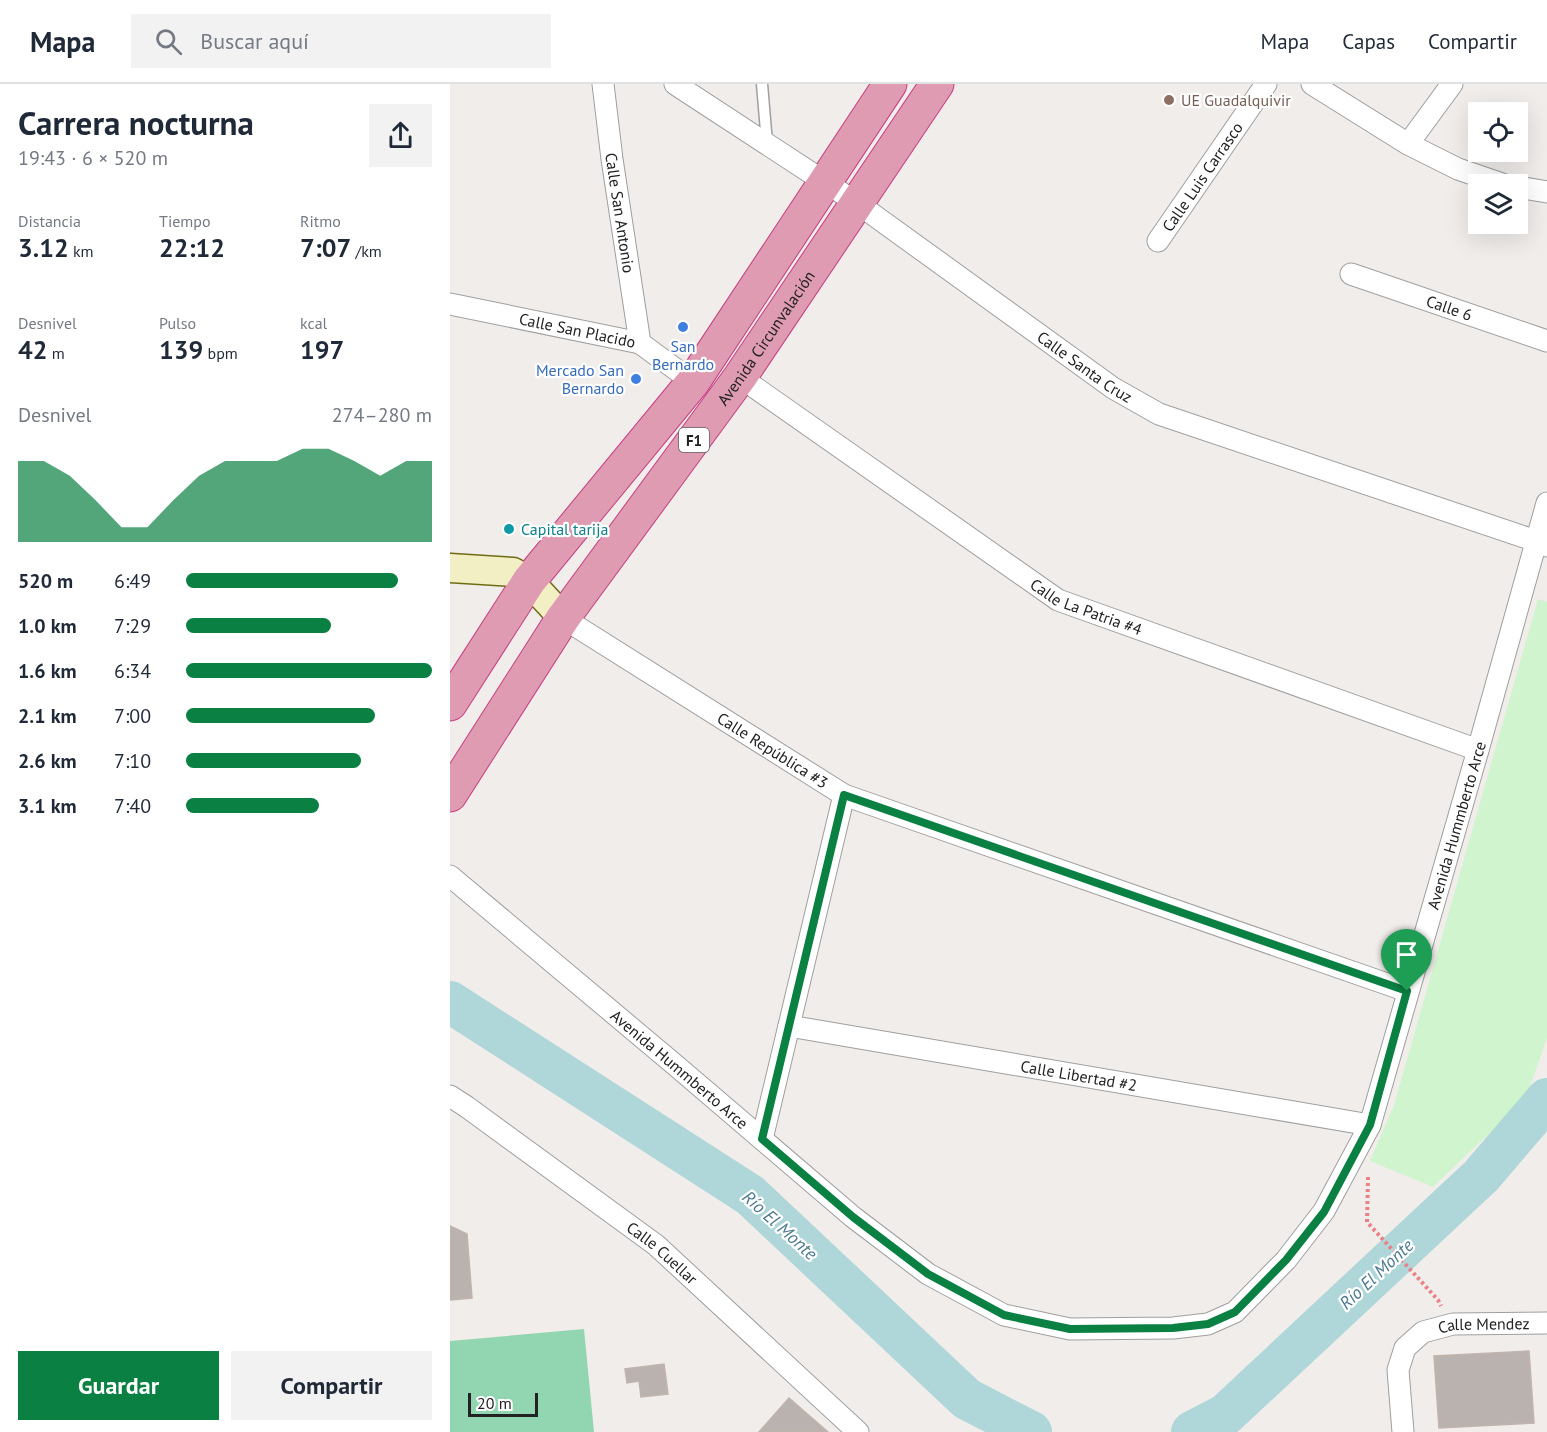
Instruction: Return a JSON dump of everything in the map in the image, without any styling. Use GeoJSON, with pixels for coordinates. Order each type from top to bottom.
{"type":"FeatureCollection","features":[{"type":"Feature","properties":{"kind":"highway","name":"F1"},"geometry":{"type":"LineString","coordinates":[[450,704],[529,581],[693,382],[890,84]]}},
{"type":"Feature","properties":{"kind":"highway","name":"Avenida Circunvalación"},"geometry":{"type":"LineString","coordinates":[[450,795],[562,618],[740,377],[936,84]]}},
{"type":"Feature","properties":{"kind":"street","name":"Calle San Antonio"},"geometry":{"type":"LineString","coordinates":[[603,84],[640,343]]}},
{"type":"Feature","properties":{"kind":"street","name":"Calle Santa Cruz"},"geometry":{"type":"LineString","coordinates":[[675,84],[857,203],[1113,388],[1159,414],[1542,544]]}},
{"type":"Feature","properties":{"kind":"street","name":"Calle Luis Carrasco"},"geometry":{"type":"LineString","coordinates":[[1158,241],[1266,84]]}},
{"type":"Feature","properties":{"kind":"street"},"geometry":{"type":"LineString","coordinates":[[1312,84],[1408,144],[1473,174]]}},
{"type":"Feature","properties":{"kind":"street"},"geometry":{"type":"LineString","coordinates":[[1408,144],[1452,84]]}},
{"type":"Feature","properties":{"kind":"street"},"geometry":{"type":"LineString","coordinates":[[1528,189],[1547,192]]}},
{"type":"Feature","properties":{"kind":"street","name":"Calle 6"},"geometry":{"type":"LineString","coordinates":[[1351,274],[1547,341]]}},
{"type":"Feature","properties":{"kind":"street","name":"Calle San Placido"},"geometry":{"type":"LineString","coordinates":[[450,304],[640,343],[693,382]]}},
{"type":"Feature","properties":{"kind":"street","name":"Calle La Patria #4"},"geometry":{"type":"LineString","coordinates":[[740,377],[1058,600],[1478,750]]}},
{"type":"Feature","properties":{"kind":"street","name":"Avenida Hummberto Arce"},"geometry":{"type":"LineString","coordinates":[[450,876],[853,1217],[928,1274],[1004,1315],[1070,1329],[1173,1328],[1208,1324],[1235,1312],[1286,1260],[1324,1212],[1370,1125],[1478,750],[1542,544],[1547,503]]}},
{"type":"Feature","properties":{"kind":"street"},"geometry":{"type":"LineString","coordinates":[[450,568],[513,572],[529,581],[562,618]]}},
{"type":"Feature","properties":{"kind":"street","name":"Calle República #3"},"geometry":{"type":"LineString","coordinates":[[562,618],[844,795],[1407,991]]}},
{"type":"Feature","properties":{"kind":"street"},"geometry":{"type":"LineString","coordinates":[[762,1139],[844,795]]}},
{"type":"Feature","properties":{"kind":"street","name":"Calle Libertad #2"},"geometry":{"type":"LineString","coordinates":[[789,1026],[1370,1125]]}},
{"type":"Feature","properties":{"kind":"street","name":"Calle Cuellar"},"geometry":{"type":"LineString","coordinates":[[450,1096],[656,1245],[858,1432]]}},
{"type":"Feature","properties":{"kind":"street","name":"Calle Mendez"},"geometry":{"type":"LineString","coordinates":[[1403,1432],[1398,1370],[1406,1348],[1424,1332],[1453,1324],[1547,1323]]}},
{"type":"Feature","properties":{"kind":"lane"},"geometry":{"type":"LineString","coordinates":[[762,84],[768,144]]}},
{"type":"Feature","properties":{"kind":"path"},"geometry":{"type":"LineString","coordinates":[[1366,1222],[1438,1299]]}},
{"type":"Feature","properties":{"kind":"green space"},"geometry":{"type":"Polygon","coordinates":[[[1538,599],[1547,602],[1547,1038],[1526,1098],[1433,1187],[1370,1161],[1394,1105],[1538,599]]]}},
{"type":"Feature","properties":{"kind":"green space"},"geometry":{"type":"Polygon","coordinates":[[[584,1329],[594,1432],[450,1432],[450,1341],[584,1329]]]}},
{"type":"Feature","properties":{"kind":"building"},"geometry":{"type":"Polygon","coordinates":[[[450,1226],[467,1234],[472,1298],[450,1300],[450,1226]]]}},
{"type":"Feature","properties":{"kind":"building"},"geometry":{"type":"Polygon","coordinates":[[[1529,1351],[1534,1423],[1439,1428],[1434,1356],[1529,1351]]]}},
{"type":"Feature","properties":{"kind":"building"},"geometry":{"type":"Polygon","coordinates":[[[664,1364],[668,1394],[641,1397],[639,1381],[627,1383],[625,1369],[664,1364]]]}},
{"type":"Feature","properties":{"kind":"building"},"geometry":{"type":"Polygon","coordinates":[[[789,1398],[828,1432],[759,1432],[789,1398]]]}},
{"type":"Feature","properties":{"kind":"waterway","name":"Río El Monte"},"geometry":{"type":"LineString","coordinates":[[450,1002],[750,1195],[967,1399],[1031,1432]]}},
{"type":"Feature","properties":{"kind":"waterway","name":"Río El Monte"},"geometry":{"type":"LineString","coordinates":[[1192,1432],[1225,1415],[1481,1176],[1547,1099]]}},
{"type":"Feature","properties":{"kind":"place","name":"UE Guadalquivir"},"geometry":{"type":"Point","coordinates":[1169,100]}},
{"type":"Feature","properties":{"kind":"place","name":"San Bernardo"},"geometry":{"type":"Point","coordinates":[683,327]}},
{"type":"Feature","properties":{"kind":"place","name":"Mercado San Bernardo"},"geometry":{"type":"Point","coordinates":[636,379]}},
{"type":"Feature","properties":{"kind":"place","name":"Capital tarija"},"geometry":{"type":"Point","coordinates":[509,529]}},
{"type":"Feature","properties":{"kind":"route"},"geometry":{"type":"LineString","coordinates":[[844,795],[1407,991],[1370,1125],[1324,1212],[1286,1260],[1235,1312],[1208,1324],[1173,1328],[1070,1329],[1004,1315],[928,1274],[853,1217],[762,1139],[844,795]]}}]}
